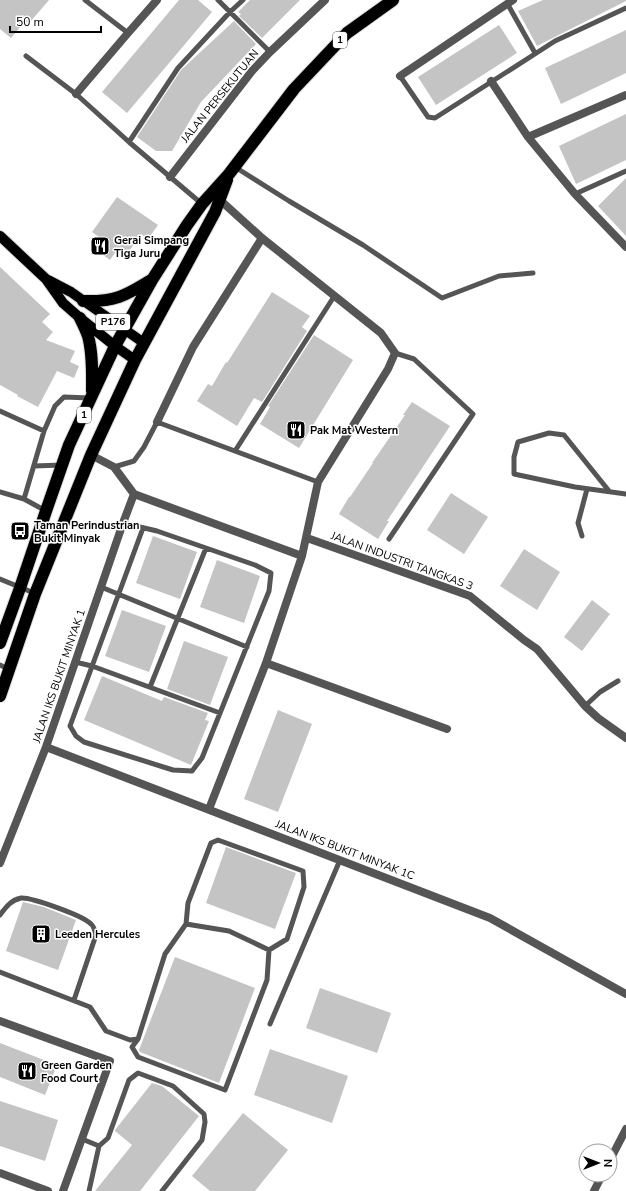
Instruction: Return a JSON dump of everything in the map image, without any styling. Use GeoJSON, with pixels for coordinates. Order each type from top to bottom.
{"type":"FeatureCollection","features":[{"type":"Feature","properties":{"kind":"highway","name":"1"},"geometry":{"type":"LineString","coordinates":[[0,643],[69,445],[123,330],[152,280],[202,204],[232,170],[294,89],[347,33],[393,0]]}},
{"type":"Feature","properties":{"kind":"highway","name":"1"},"geometry":{"type":"LineString","coordinates":[[0,696],[5,667],[91,455],[135,360],[215,212],[232,170]]}},
{"type":"Feature","properties":{"kind":"highway"},"geometry":{"type":"LineString","coordinates":[[83,301],[115,299],[129,294],[152,280]]}},
{"type":"Feature","properties":{"kind":"highway"},"geometry":{"type":"LineString","coordinates":[[80,318],[88,336],[92,353],[92,398]]}},
{"type":"Feature","properties":{"kind":"main road","name":"P176"},"geometry":{"type":"LineString","coordinates":[[2,240],[46,279],[63,303],[115,346],[135,360]]}},
{"type":"Feature","properties":{"kind":"main road","name":"P176"},"geometry":{"type":"LineString","coordinates":[[46,279],[71,292],[144,344]]}},
{"type":"Feature","properties":{"kind":"street"},"geometry":{"type":"LineString","coordinates":[[76,94],[157,0]]}},
{"type":"Feature","properties":{"kind":"street","name":"JALAN PERSEKUTUAN"},"geometry":{"type":"LineString","coordinates":[[170,177],[252,71],[325,0]]}},
{"type":"Feature","properties":{"kind":"street"},"geometry":{"type":"LineString","coordinates":[[400,76],[510,2]]}},
{"type":"Feature","properties":{"kind":"street"},"geometry":{"type":"LineString","coordinates":[[491,81],[528,137],[575,194],[626,247]]}},
{"type":"Feature","properties":{"kind":"street"},"geometry":{"type":"LineString","coordinates":[[528,137],[626,96]]}},
{"type":"Feature","properties":{"kind":"street"},"geometry":{"type":"LineString","coordinates":[[209,809],[266,662],[302,556],[318,482],[388,369],[394,353],[381,333],[262,238],[220,200]]}},
{"type":"Feature","properties":{"kind":"street"},"geometry":{"type":"LineString","coordinates":[[157,422],[193,348],[262,238]]}},
{"type":"Feature","properties":{"kind":"street"},"geometry":{"type":"LineString","coordinates":[[91,455],[114,468],[134,494],[302,556]]}},
{"type":"Feature","properties":{"kind":"street","name":"JALAN IKS BUKIT MINYAK 1"},"geometry":{"type":"LineString","coordinates":[[0,863],[46,747],[134,494]]}},
{"type":"Feature","properties":{"kind":"street","name":"JALAN INDUSTRI TANGKAS 3"},"geometry":{"type":"LineString","coordinates":[[307,538],[470,596],[537,649],[585,706],[598,718],[626,738]]}},
{"type":"Feature","properties":{"kind":"street"},"geometry":{"type":"LineString","coordinates":[[266,662],[447,729]]}},
{"type":"Feature","properties":{"kind":"street","name":"JALAN IKS BUKIT MINYAK 1C"},"geometry":{"type":"LineString","coordinates":[[46,747],[490,918],[626,994]]}},
{"type":"Feature","properties":{"kind":"street"},"geometry":{"type":"LineString","coordinates":[[0,1021],[110,1061],[63,1191]]}},
{"type":"Feature","properties":{"kind":"street"},"geometry":{"type":"LineString","coordinates":[[618,1144],[626,1129]]}},
{"type":"Feature","properties":{"kind":"street"},"geometry":{"type":"LineString","coordinates":[[0,1173],[48,1191]]}},
{"type":"Feature","properties":{"kind":"lane"},"geometry":{"type":"LineString","coordinates":[[85,0],[128,33]]}},
{"type":"Feature","properties":{"kind":"lane"},"geometry":{"type":"LineString","coordinates":[[218,0],[270,52]]}},
{"type":"Feature","properties":{"kind":"lane"},"geometry":{"type":"LineString","coordinates":[[129,142],[178,68],[243,0]]}},
{"type":"Feature","properties":{"kind":"lane"},"geometry":{"type":"LineString","coordinates":[[510,2],[535,53]]}},
{"type":"Feature","properties":{"kind":"lane"},"geometry":{"type":"LineString","coordinates":[[400,76],[428,117],[435,118],[555,40],[626,8]]}},
{"type":"Feature","properties":{"kind":"lane"},"geometry":{"type":"LineString","coordinates":[[26,56],[76,94],[129,142],[202,204]]}},
{"type":"Feature","properties":{"kind":"lane"},"geometry":{"type":"LineString","coordinates":[[232,170],[289,201],[363,245],[442,298],[499,276],[533,273]]}},
{"type":"Feature","properties":{"kind":"lane"},"geometry":{"type":"LineString","coordinates":[[575,194],[626,171]]}},
{"type":"Feature","properties":{"kind":"lane"},"geometry":{"type":"LineString","coordinates":[[235,450],[335,295]]}},
{"type":"Feature","properties":{"kind":"lane"},"geometry":{"type":"LineString","coordinates":[[389,539],[473,414],[414,359],[394,353]]}},
{"type":"Feature","properties":{"kind":"lane"},"geometry":{"type":"LineString","coordinates":[[24,499],[44,431],[55,406],[64,397],[92,398]]}},
{"type":"Feature","properties":{"kind":"lane"},"geometry":{"type":"LineString","coordinates":[[0,411],[44,431]]}},
{"type":"Feature","properties":{"kind":"lane"},"geometry":{"type":"LineString","coordinates":[[114,468],[134,461],[144,447],[157,422],[318,482]]}},
{"type":"Feature","properties":{"kind":"lane"},"geometry":{"type":"LineString","coordinates":[[609,491],[564,435],[549,433],[518,442],[514,457],[514,474],[575,487],[626,494]]}},
{"type":"Feature","properties":{"kind":"lane"},"geometry":{"type":"LineString","coordinates":[[34,466],[63,465]]}},
{"type":"Feature","properties":{"kind":"lane"},"geometry":{"type":"LineString","coordinates":[[582,536],[578,523],[587,489]]}},
{"type":"Feature","properties":{"kind":"lane"},"geometry":{"type":"LineString","coordinates":[[0,492],[24,499],[46,510]]}},
{"type":"Feature","properties":{"kind":"lane"},"geometry":{"type":"LineString","coordinates":[[123,523],[143,528],[206,548],[255,565],[271,573],[269,591],[247,647],[202,758],[192,771],[173,770],[84,742],[76,736],[70,726],[143,528]]}},
{"type":"Feature","properties":{"kind":"lane"},"geometry":{"type":"LineString","coordinates":[[150,688],[206,548]]}},
{"type":"Feature","properties":{"kind":"lane"},"geometry":{"type":"LineString","coordinates":[[0,579],[35,594]]}},
{"type":"Feature","properties":{"kind":"lane"},"geometry":{"type":"LineString","coordinates":[[101,587],[247,647]]}},
{"type":"Feature","properties":{"kind":"lane"},"geometry":{"type":"LineString","coordinates":[[75,662],[92,666],[220,713]]}},
{"type":"Feature","properties":{"kind":"lane"},"geometry":{"type":"LineString","coordinates":[[585,706],[600,692],[618,681]]}},
{"type":"Feature","properties":{"kind":"lane"},"geometry":{"type":"LineString","coordinates":[[218,840],[303,871],[304,887],[286,940],[269,950],[267,980],[225,1090],[138,1057],[132,1047],[138,1039],[165,954],[186,924],[188,903],[211,843],[218,840]]}},
{"type":"Feature","properties":{"kind":"lane"},"geometry":{"type":"LineString","coordinates":[[270,1024],[340,860]]}},
{"type":"Feature","properties":{"kind":"lane"},"geometry":{"type":"LineString","coordinates":[[0,915],[11,901],[23,898],[37,901],[81,917],[92,924],[96,935],[74,1000]]}},
{"type":"Feature","properties":{"kind":"lane"},"geometry":{"type":"LineString","coordinates":[[186,924],[229,931],[269,950]]}},
{"type":"Feature","properties":{"kind":"lane"},"geometry":{"type":"LineString","coordinates":[[0,972],[90,1007],[106,1031],[130,1040],[138,1039]]}},
{"type":"Feature","properties":{"kind":"lane"},"geometry":{"type":"LineString","coordinates":[[89,1191],[99,1146],[108,1138],[129,1080],[138,1072],[173,1086],[204,1114],[205,1122],[202,1140],[162,1191]]}},
{"type":"Feature","properties":{"kind":"lane"},"geometry":{"type":"LineString","coordinates":[[82,1138],[99,1146]]}},
{"type":"Feature","properties":{"kind":"building"},"geometry":{"type":"Polygon","coordinates":[[[0,0],[49,0],[31,21],[22,25],[11,38],[0,29],[0,0]]]}},
{"type":"Feature","properties":{"kind":"building"},"geometry":{"type":"Polygon","coordinates":[[[179,0],[198,0],[212,12],[127,113],[102,92],[179,0]]]}},
{"type":"Feature","properties":{"kind":"building"},"geometry":{"type":"Polygon","coordinates":[[[250,0],[300,0],[262,38],[239,16],[241,14],[238,12],[250,0]]]}},
{"type":"Feature","properties":{"kind":"building"},"geometry":{"type":"Polygon","coordinates":[[[543,0],[626,1],[537,46],[518,11],[543,0]]]}},
{"type":"Feature","properties":{"kind":"building"},"geometry":{"type":"Polygon","coordinates":[[[234,21],[256,44],[201,102],[172,151],[156,151],[137,137],[181,70],[234,21]]]}},
{"type":"Feature","properties":{"kind":"building"},"geometry":{"type":"Polygon","coordinates":[[[499,25],[517,53],[436,105],[418,77],[499,25]]]}},
{"type":"Feature","properties":{"kind":"building"},"geometry":{"type":"Polygon","coordinates":[[[626,30],[626,73],[561,104],[545,68],[626,30]]]}},
{"type":"Feature","properties":{"kind":"building"},"geometry":{"type":"Polygon","coordinates":[[[626,114],[626,160],[576,184],[559,146],[626,114]]]}},
{"type":"Feature","properties":{"kind":"building"},"geometry":{"type":"Polygon","coordinates":[[[626,178],[626,236],[598,206],[626,178]]]}},
{"type":"Feature","properties":{"kind":"building"},"geometry":{"type":"Polygon","coordinates":[[[117,197],[158,225],[148,239],[141,234],[125,257],[117,250],[110,260],[92,247],[99,237],[92,232],[117,197]]]}},
{"type":"Feature","properties":{"kind":"building"},"geometry":{"type":"Polygon","coordinates":[[[0,267],[50,314],[42,322],[53,332],[46,340],[75,351],[70,362],[79,366],[74,378],[57,371],[38,407],[0,385],[0,267]]]}},
{"type":"Feature","properties":{"kind":"building"},"geometry":{"type":"Polygon","coordinates":[[[272,292],[310,316],[302,327],[307,331],[262,402],[254,398],[237,426],[197,401],[208,384],[212,386],[272,292]]]}},
{"type":"Feature","properties":{"kind":"building"},"geometry":{"type":"Polygon","coordinates":[[[314,335],[353,360],[299,448],[260,424],[270,407],[268,406],[314,335]]]}},
{"type":"Feature","properties":{"kind":"building"},"geometry":{"type":"Polygon","coordinates":[[[412,402],[450,426],[387,521],[389,521],[378,539],[339,514],[405,415],[403,415],[412,402]]]}},
{"type":"Feature","properties":{"kind":"building"},"geometry":{"type":"Polygon","coordinates":[[[451,493],[488,517],[464,554],[427,530],[451,493]]]}},
{"type":"Feature","properties":{"kind":"building"},"geometry":{"type":"Polygon","coordinates":[[[153,536],[197,552],[180,599],[136,583],[153,536]]]}},
{"type":"Feature","properties":{"kind":"building"},"geometry":{"type":"Polygon","coordinates":[[[524,549],[560,572],[537,610],[500,586],[524,549]]]}},
{"type":"Feature","properties":{"kind":"building"},"geometry":{"type":"Polygon","coordinates":[[[217,560],[260,576],[244,623],[200,607],[217,560]]]}},
{"type":"Feature","properties":{"kind":"building"},"geometry":{"type":"Polygon","coordinates":[[[592,600],[610,614],[582,651],[564,637],[592,600]]]}},
{"type":"Feature","properties":{"kind":"building"},"geometry":{"type":"Polygon","coordinates":[[[122,610],[166,626],[149,672],[105,656],[122,610]]]}},
{"type":"Feature","properties":{"kind":"building"},"geometry":{"type":"Polygon","coordinates":[[[184,641],[228,657],[210,705],[167,689],[184,641]]]}},
{"type":"Feature","properties":{"kind":"building"},"geometry":{"type":"Polygon","coordinates":[[[102,676],[162,701],[164,697],[208,713],[205,720],[209,721],[191,765],[84,720],[102,676]]]}},
{"type":"Feature","properties":{"kind":"building"},"geometry":{"type":"Polygon","coordinates":[[[278,710],[312,724],[278,812],[244,799],[278,710]]]}},
{"type":"Feature","properties":{"kind":"building"},"geometry":{"type":"Polygon","coordinates":[[[226,847],[296,873],[275,929],[206,903],[226,847]]]}},
{"type":"Feature","properties":{"kind":"building","name":"Leeden Hercules"},"geometry":{"type":"Polygon","coordinates":[[[23,902],[44,907],[76,920],[58,970],[6,951],[23,902]]]}},
{"type":"Feature","properties":{"kind":"building"},"geometry":{"type":"Polygon","coordinates":[[[175,957],[255,988],[219,1083],[140,1052],[139,1050],[175,957]]]}},
{"type":"Feature","properties":{"kind":"building"},"geometry":{"type":"Polygon","coordinates":[[[320,988],[391,1013],[377,1053],[306,1028],[320,988]]]}},
{"type":"Feature","properties":{"kind":"building","name":"Green Garden Food Court"},"geometry":{"type":"Polygon","coordinates":[[[0,1043],[57,1065],[45,1095],[0,1077],[0,1043]]]}},
{"type":"Feature","properties":{"kind":"building"},"geometry":{"type":"Polygon","coordinates":[[[270,1049],[348,1076],[332,1123],[254,1095],[270,1049]]]}},
{"type":"Feature","properties":{"kind":"building"},"geometry":{"type":"Polygon","coordinates":[[[152,1083],[162,1086],[199,1116],[140,1191],[95,1191],[132,1145],[115,1130],[152,1083]]]}},
{"type":"Feature","properties":{"kind":"building"},"geometry":{"type":"Polygon","coordinates":[[[0,1101],[58,1120],[45,1161],[0,1146],[0,1101]]]}},
{"type":"Feature","properties":{"kind":"building"},"geometry":{"type":"Polygon","coordinates":[[[243,1113],[288,1150],[255,1191],[210,1191],[192,1176],[243,1113]]]}},
{"type":"Feature","properties":{"kind":"place","name":"Gerai Simpang Tiga Juru"},"geometry":{"type":"Point","coordinates":[100,246]}},
{"type":"Feature","properties":{"kind":"place","name":"Pak Mat Western"},"geometry":{"type":"Point","coordinates":[296,430]}},
{"type":"Feature","properties":{"kind":"place","name":"Taman Perindustrian Bukit Minyak"},"geometry":{"type":"Point","coordinates":[20,531]}},
{"type":"Feature","properties":{"kind":"place","name":"Leeden Hercules"},"geometry":{"type":"Point","coordinates":[41,934]}},
{"type":"Feature","properties":{"kind":"place","name":"Green Garden Food Court"},"geometry":{"type":"Point","coordinates":[27,1071]}}]}
